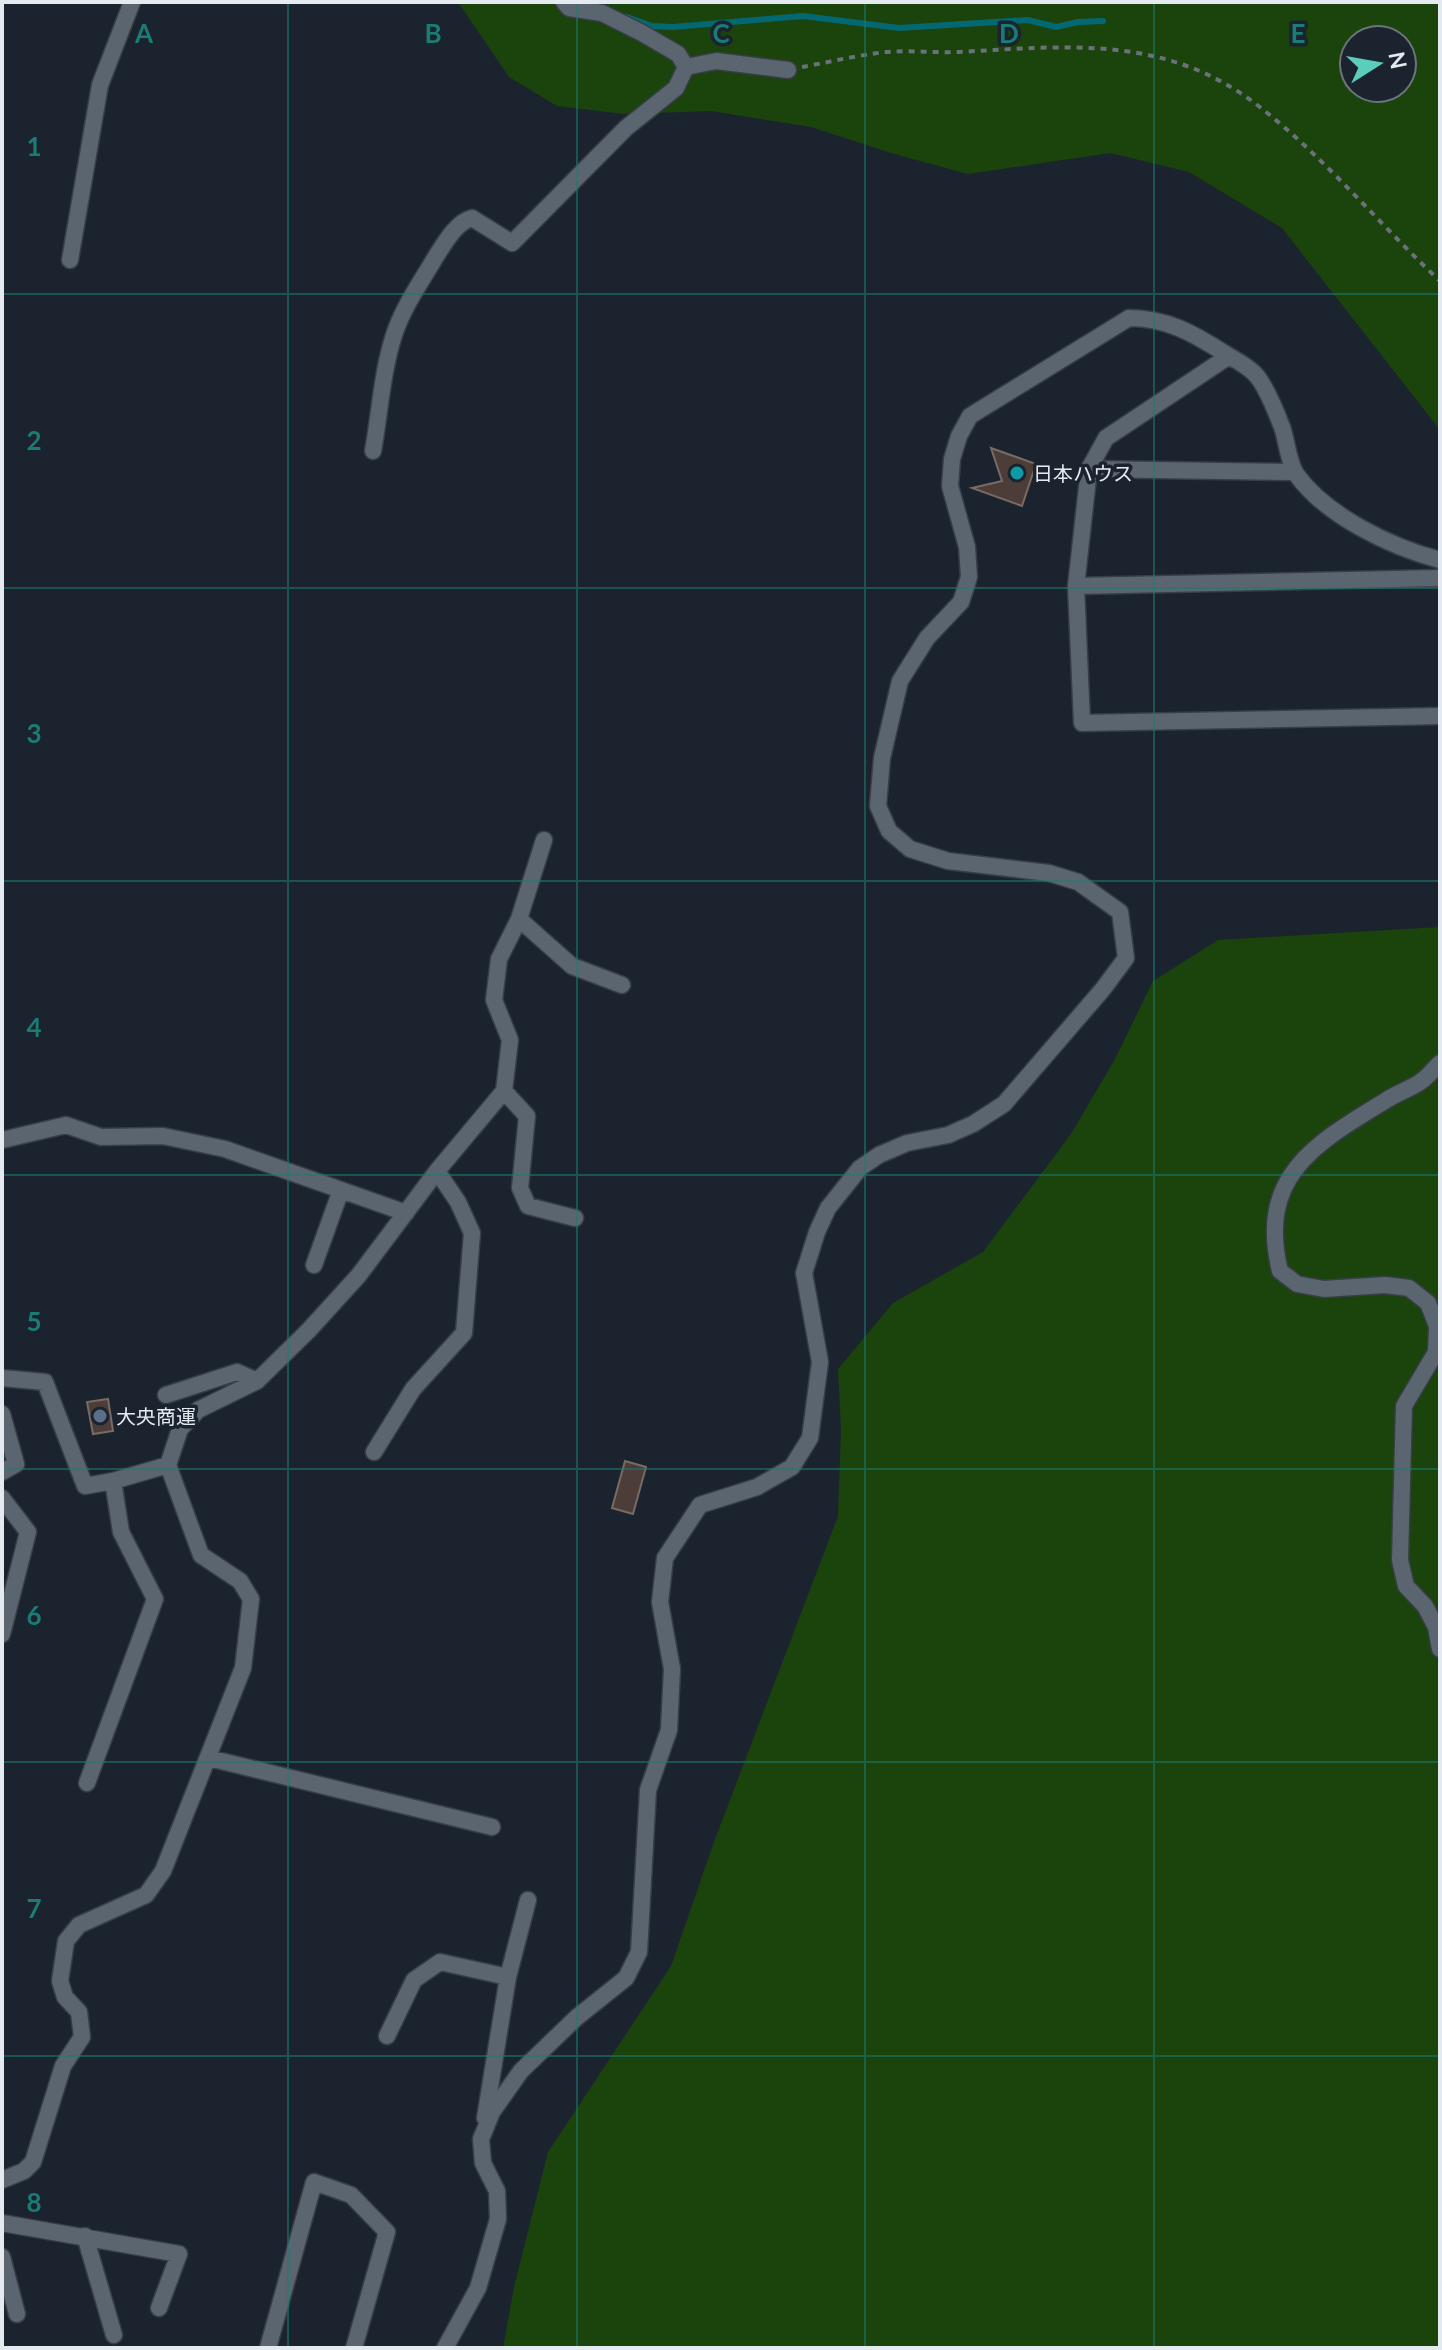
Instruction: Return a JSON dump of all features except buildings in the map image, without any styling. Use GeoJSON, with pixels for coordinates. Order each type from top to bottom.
{"type":"FeatureCollection","features":[{"type":"Feature","properties":{"kind":"street"},"geometry":{"type":"LineString","coordinates":[[70,260],[100,85],[132,2]]}},
{"type":"Feature","properties":{"kind":"street"},"geometry":{"type":"LineString","coordinates":[[564,2],[569,8],[602,13],[642,33],[678,54],[686,67]]}},
{"type":"Feature","properties":{"kind":"street"},"geometry":{"type":"LineString","coordinates":[[686,67],[716,61],[788,70]]}},
{"type":"Feature","properties":{"kind":"street"},"geometry":{"type":"LineString","coordinates":[[373,451],[380,396],[394,335],[440,249],[463,221],[472,218],[512,243],[626,128],[676,88],[686,67]]}},
{"type":"Feature","properties":{"kind":"street"},"geometry":{"type":"LineString","coordinates":[[481,2139],[492,2112],[521,2071],[576,2018],[626,1978],[639,1952],[648,1790],[669,1730],[672,1669],[660,1602],[665,1558],[700,1505],[757,1487],[792,1467],[810,1438],[820,1362],[804,1273],[828,1208],[860,1168],[879,1155],[907,1143],[948,1135],[973,1124],[1004,1104],[1126,958],[1120,912],[1078,882],[1049,873],[948,861],[910,849],[889,831],[878,806],[882,758],[900,681],[927,638],[961,602],[969,577],[967,547],[950,486],[952,459],[959,436],[970,416],[1129,318],[1150,318],[1178,326],[1256,374],[1282,427],[1295,472],[1331,509],[1361,529],[1418,554],[1440,560]]}},
{"type":"Feature","properties":{"kind":"street"},"geometry":{"type":"LineString","coordinates":[[1229,356],[1106,438],[1089,469],[1076,586],[1082,723],[1440,716]]}},
{"type":"Feature","properties":{"kind":"street"},"geometry":{"type":"LineString","coordinates":[[1089,469],[1295,472]]}},
{"type":"Feature","properties":{"kind":"street"},"geometry":{"type":"LineString","coordinates":[[1076,586],[1440,578]]}},
{"type":"Feature","properties":{"kind":"street"},"geometry":{"type":"LineString","coordinates":[[2,2180],[24,2171],[33,2162],[63,2066],[82,2037],[79,2012],[65,1997],[60,1981],[66,1941],[79,1925],[146,1895],[163,1871],[243,1668],[251,1599],[240,1581],[201,1555],[168,1465],[180,1429],[198,1410],[257,1381],[359,1275],[437,1171],[504,1091],[510,1040],[494,1000],[499,959],[519,919],[544,840]]}},
{"type":"Feature","properties":{"kind":"street"},"geometry":{"type":"LineString","coordinates":[[519,919],[572,966],[622,985]]}},
{"type":"Feature","properties":{"kind":"street"},"geometry":{"type":"LineString","coordinates":[[1440,1063],[1419,1083],[1387,1099],[1303,1157],[1284,1186],[1275,1224],[1275,1248],[1280,1271],[1297,1284],[1324,1289],[1397,1286],[1409,1288],[1428,1303],[1437,1326],[1436,1352],[1404,1406],[1400,1560],[1406,1586],[1425,1606],[1436,1627],[1440,1649]]}},
{"type":"Feature","properties":{"kind":"street"},"geometry":{"type":"LineString","coordinates":[[504,1091],[527,1116],[520,1188],[528,1206],[575,1218]]}},
{"type":"Feature","properties":{"kind":"street"},"geometry":{"type":"LineString","coordinates":[[2,1140],[66,1125],[101,1137],[163,1136],[225,1149],[406,1213]]}},
{"type":"Feature","properties":{"kind":"street"},"geometry":{"type":"LineString","coordinates":[[374,1452],[413,1389],[464,1333],[472,1233],[458,1202],[437,1171]]}},
{"type":"Feature","properties":{"kind":"street"},"geometry":{"type":"LineString","coordinates":[[314,1265],[341,1190]]}},
{"type":"Feature","properties":{"kind":"street"},"geometry":{"type":"LineString","coordinates":[[166,1395],[237,1372],[257,1381]]}},
{"type":"Feature","properties":{"kind":"street"},"geometry":{"type":"LineString","coordinates":[[2,1378],[45,1382],[85,1486],[168,1465]]}},
{"type":"Feature","properties":{"kind":"street"},"geometry":{"type":"LineString","coordinates":[[2,1414],[16,1464],[2,1472]]}},
{"type":"Feature","properties":{"kind":"street"},"geometry":{"type":"LineString","coordinates":[[87,1783],[155,1599],[121,1532],[113,1481]]}},
{"type":"Feature","properties":{"kind":"street"},"geometry":{"type":"LineString","coordinates":[[2,1498],[28,1532],[2,1634]]}},
{"type":"Feature","properties":{"kind":"street"},"geometry":{"type":"LineString","coordinates":[[209,1758],[492,1827]]}},
{"type":"Feature","properties":{"kind":"street"},"geometry":{"type":"LineString","coordinates":[[445,2348],[478,2288],[498,2219],[497,2191],[483,2163],[481,2139],[508,1977],[528,1900]]}},
{"type":"Feature","properties":{"kind":"street"},"geometry":{"type":"LineString","coordinates":[[387,2036],[414,1980],[440,1962],[508,1977]]}},
{"type":"Feature","properties":{"kind":"street"},"geometry":{"type":"LineString","coordinates":[[268,2348],[314,2182],[351,2195],[387,2232],[354,2348]]}},
{"type":"Feature","properties":{"kind":"street"},"geometry":{"type":"LineString","coordinates":[[2,2223],[179,2254],[159,2308]]}},
{"type":"Feature","properties":{"kind":"street"},"geometry":{"type":"LineString","coordinates":[[85,2236],[114,2335]]}},
{"type":"Feature","properties":{"kind":"street"},"geometry":{"type":"LineString","coordinates":[[2,2257],[17,2314]]}},
{"type":"Feature","properties":{"kind":"path"},"geometry":{"type":"LineString","coordinates":[[788,70],[887,52],[958,52],[1011,47],[1093,47],[1144,53],[1180,63],[1220,82],[1259,106],[1304,145],[1440,281]]}},
{"type":"Feature","properties":{"kind":"green space"},"geometry":{"type":"Polygon","coordinates":[[[458,2],[1440,2],[1440,430],[1282,228],[1189,172],[1110,153],[968,174],[811,127],[711,111],[624,114],[557,106],[509,77],[458,2]]]}},
{"type":"Feature","properties":{"kind":"green space"},"geometry":{"type":"Polygon","coordinates":[[[1440,927],[1440,2348],[503,2348],[514,2287],[548,2152],[671,1966],[714,1842],[838,1516],[841,1431],[838,1369],[893,1303],[983,1252],[1071,1134],[1115,1059],[1153,981],[1218,940],[1440,927]]]}},
{"type":"Feature","properties":{"kind":"waterway"},"geometry":{"type":"LineString","coordinates":[[627,17],[652,26],[673,27],[803,16],[899,28],[1028,20],[1056,27],[1103,21]]}},
{"type":"Feature","properties":{"kind":"place","name":"日本ハウス"},"geometry":{"type":"Point","coordinates":[1017,473]}},
{"type":"Feature","properties":{"kind":"place","name":"大央商運"},"geometry":{"type":"Point","coordinates":[100,1416]}}]}
